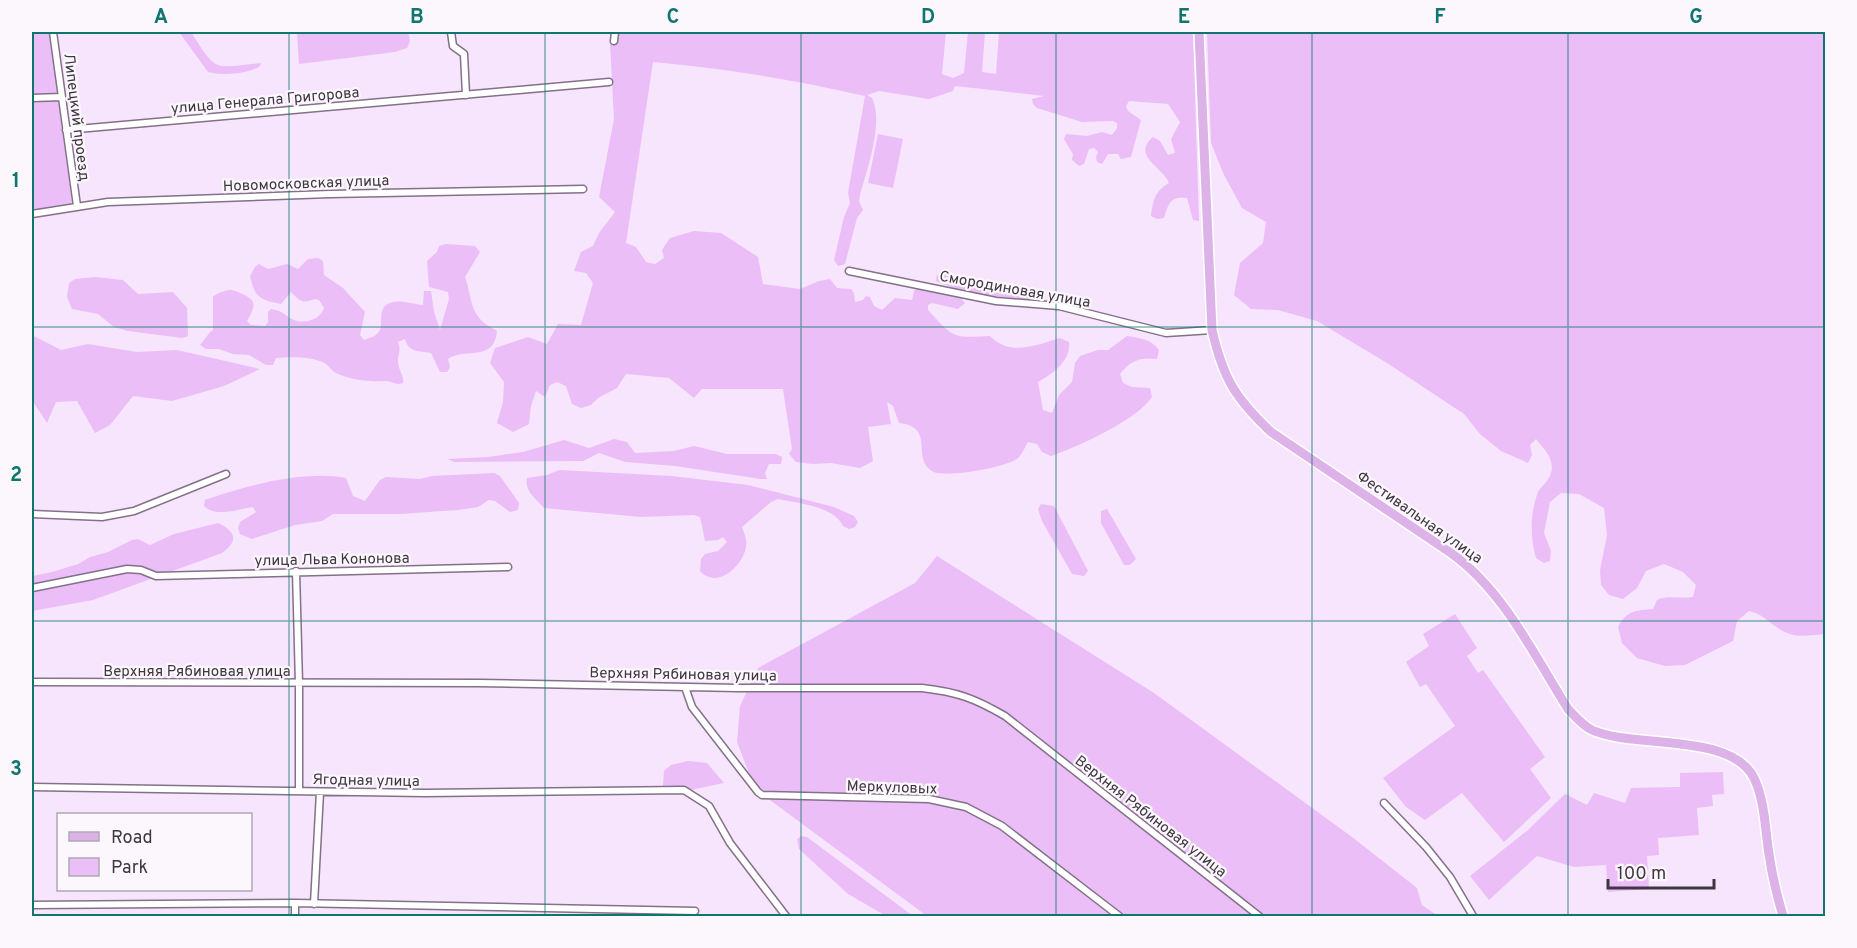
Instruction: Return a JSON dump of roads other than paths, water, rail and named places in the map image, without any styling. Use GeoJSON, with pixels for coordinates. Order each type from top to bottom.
{"type":"FeatureCollection","features":[{"type":"Feature","properties":{"kind":"main road","name":"Фестивальная улица"},"geometry":{"type":"LineString","coordinates":[[1199,32],[1212,330],[1218,358],[1228,381],[1247,409],[1271,432],[1451,553],[1476,573],[1503,606],[1568,709],[1582,723],[1591,729],[1617,736],[1714,749],[1744,765],[1753,776],[1759,789],[1774,883],[1783,916]]}},
{"type":"Feature","properties":{"kind":"street","name":"Липецкий проезд"},"geometry":{"type":"LineString","coordinates":[[53,32],[77,206]]}},
{"type":"Feature","properties":{"kind":"street"},"geometry":{"type":"LineString","coordinates":[[451,32],[453,46],[464,54],[466,95]]}},
{"type":"Feature","properties":{"kind":"street"},"geometry":{"type":"LineString","coordinates":[[614,41],[615,32]]}},
{"type":"Feature","properties":{"kind":"street","name":"улица Генерала Григорова"},"geometry":{"type":"LineString","coordinates":[[66,130],[609,82]]}},
{"type":"Feature","properties":{"kind":"street"},"geometry":{"type":"LineString","coordinates":[[32,98],[62,97]]}},
{"type":"Feature","properties":{"kind":"street","name":"Новомосковская улица"},"geometry":{"type":"LineString","coordinates":[[32,214],[119,201],[583,189]]}},
{"type":"Feature","properties":{"kind":"street","name":"Смородиновая улица"},"geometry":{"type":"LineString","coordinates":[[849,271],[996,301],[1059,306],[1166,333],[1212,330]]}},
{"type":"Feature","properties":{"kind":"street"},"geometry":{"type":"LineString","coordinates":[[32,514],[102,517],[134,511],[226,474]]}},
{"type":"Feature","properties":{"kind":"street","name":"улица Льва Кононова"},"geometry":{"type":"LineString","coordinates":[[32,588],[127,569],[141,570],[156,576],[508,567]]}},
{"type":"Feature","properties":{"kind":"street"},"geometry":{"type":"LineString","coordinates":[[296,571],[299,791]]}},
{"type":"Feature","properties":{"kind":"street","name":"Верхняя Рябиновая улица"},"geometry":{"type":"LineString","coordinates":[[32,682],[479,683],[922,688],[950,691],[980,702],[1005,716],[1259,916]]}},
{"type":"Feature","properties":{"kind":"street","name":"Меркуловых"},"geometry":{"type":"LineString","coordinates":[[685,687],[692,707],[762,795],[919,798],[946,801],[966,807],[1002,826],[1119,916]]}},
{"type":"Feature","properties":{"kind":"street","name":"Ягодная улица"},"geometry":{"type":"LineString","coordinates":[[32,787],[426,793],[684,790],[709,806],[730,843],[786,916]]}},
{"type":"Feature","properties":{"kind":"street"},"geometry":{"type":"LineString","coordinates":[[314,904],[320,792]]}},
{"type":"Feature","properties":{"kind":"street"},"geometry":{"type":"LineString","coordinates":[[1384,803],[1426,847],[1450,877],[1473,916]]}},
{"type":"Feature","properties":{"kind":"street"},"geometry":{"type":"LineString","coordinates":[[295,903],[295,916]]}},
{"type":"Feature","properties":{"kind":"street"},"geometry":{"type":"LineString","coordinates":[[32,905],[295,903],[695,911]]}}]}
